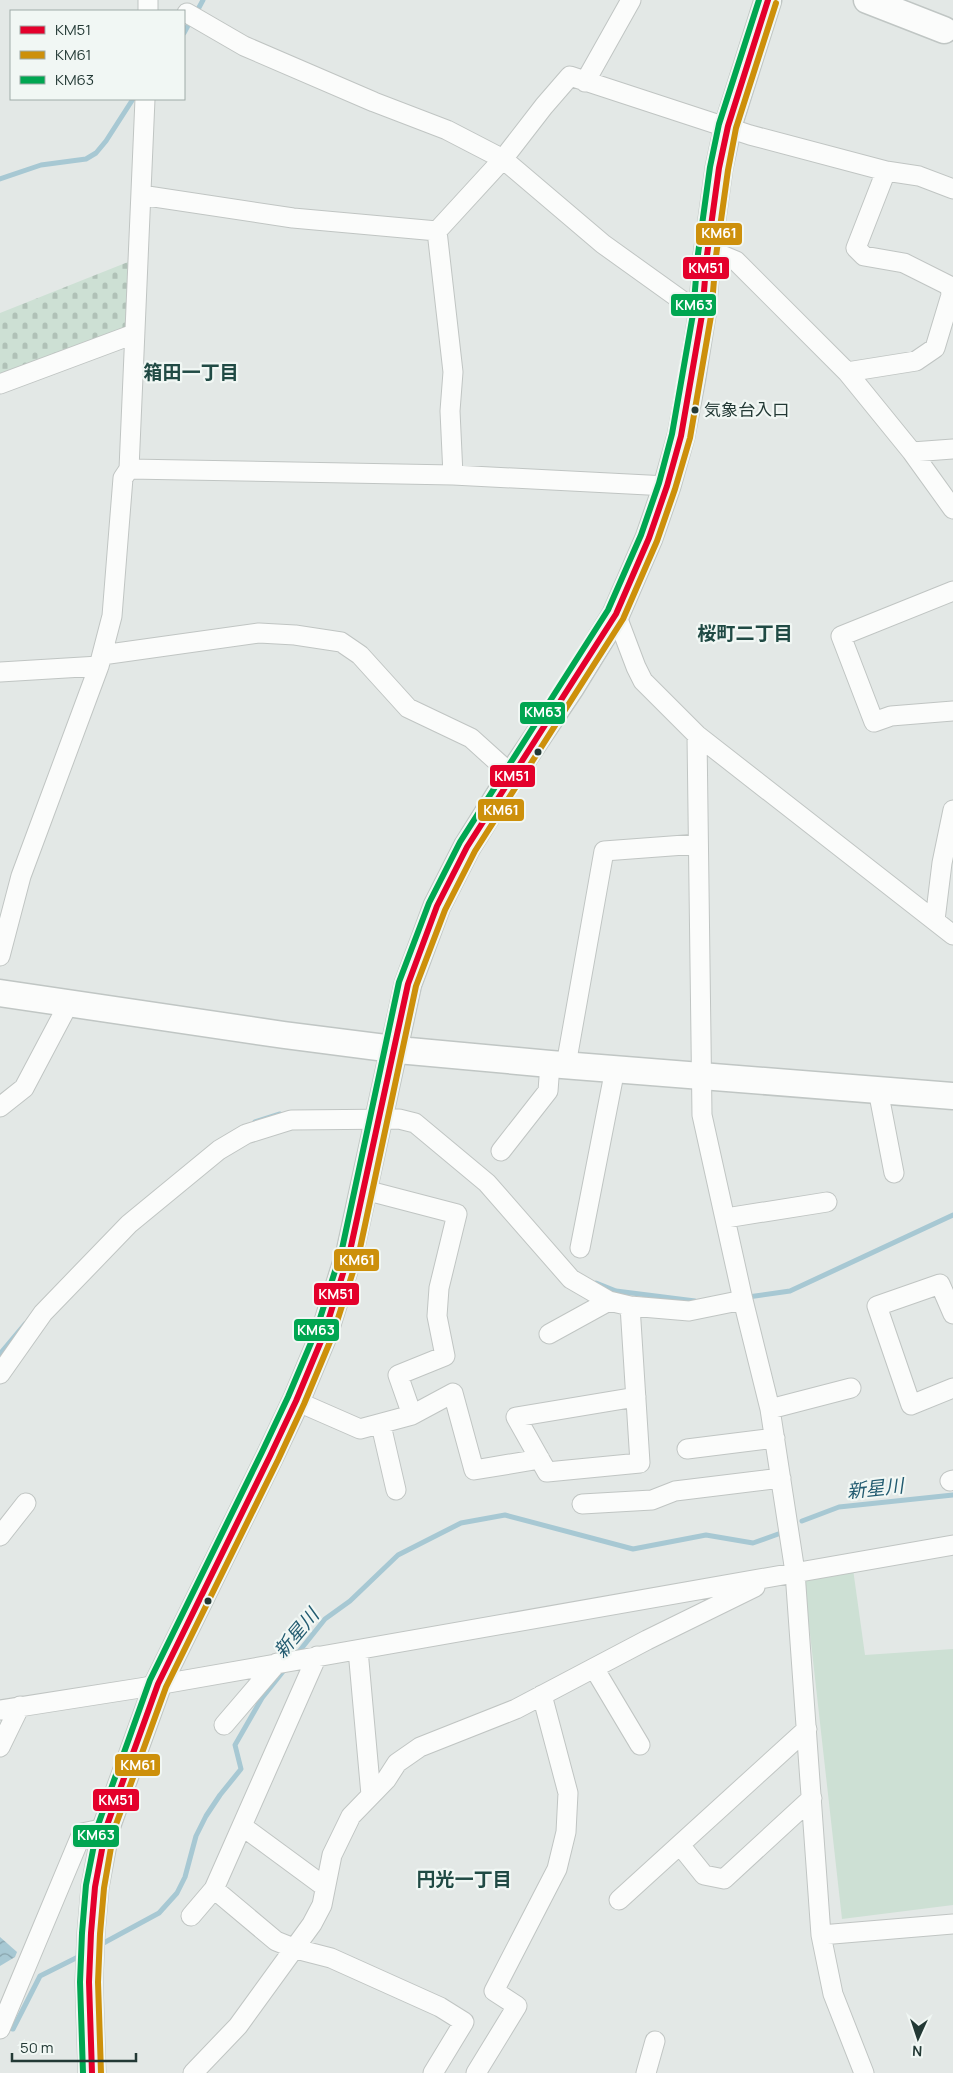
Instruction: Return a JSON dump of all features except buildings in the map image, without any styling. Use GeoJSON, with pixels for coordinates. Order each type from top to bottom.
{"type":"FeatureCollection","features":[{"type":"Feature","properties":{"kind":"main road"},"geometry":{"type":"LineString","coordinates":[[92,2073],[91,1933],[95,1887],[106,1828],[158,1684],[296,1401],[339,1291],[365,1190],[408,984],[437,906],[467,847],[616,614],[640,562],[667,486],[681,436],[702,315],[707,255],[719,168],[728,126],[768,0]]}},
{"type":"Feature","properties":{"kind":"main road"},"geometry":{"type":"LineString","coordinates":[[867,0],[899,6],[950,34]]}},
{"type":"Feature","properties":{"kind":"main road"},"geometry":{"type":"LineString","coordinates":[[0,993],[284,1035],[395,1049],[558,1065],[953,1096]]}},
{"type":"Feature","properties":{"kind":"street"},"geometry":{"type":"LineString","coordinates":[[585,82],[631,0]]}},
{"type":"Feature","properties":{"kind":"street"},"geometry":{"type":"LineString","coordinates":[[191,16],[244,46],[374,102],[447,130],[504,159],[602,244],[702,315]]}},
{"type":"Feature","properties":{"kind":"street"},"geometry":{"type":"LineString","coordinates":[[452,476],[450,412],[453,372],[436,232],[504,159],[544,106],[570,76],[728,126],[750,135],[886,171],[919,176],[953,189]]}},
{"type":"Feature","properties":{"kind":"street"},"geometry":{"type":"LineString","coordinates":[[0,956],[21,876],[101,660],[112,616],[123,478],[129,469],[145,100]]}},
{"type":"Feature","properties":{"kind":"street"},"geometry":{"type":"LineString","coordinates":[[848,372],[916,361],[935,348],[951,295],[950,286],[904,263],[864,256],[856,248],[886,171]]}},
{"type":"Feature","properties":{"kind":"street"},"geometry":{"type":"LineString","coordinates":[[141,194],[293,218],[436,232]]}},
{"type":"Feature","properties":{"kind":"street"},"geometry":{"type":"LineString","coordinates":[[707,255],[724,256],[736,261],[848,372],[912,452],[953,509]]}},
{"type":"Feature","properties":{"kind":"street"},"geometry":{"type":"LineString","coordinates":[[0,384],[134,334]]}},
{"type":"Feature","properties":{"kind":"street"},"geometry":{"type":"LineString","coordinates":[[912,452],[953,449]]}},
{"type":"Feature","properties":{"kind":"street"},"geometry":{"type":"LineString","coordinates":[[129,469],[452,476],[667,486]]}},
{"type":"Feature","properties":{"kind":"street"},"geometry":{"type":"LineString","coordinates":[[953,591],[840,636],[874,722],[891,716],[953,711]]}},
{"type":"Feature","properties":{"kind":"street"},"geometry":{"type":"LineString","coordinates":[[616,614],[643,681],[697,735],[953,935]]}},
{"type":"Feature","properties":{"kind":"street"},"geometry":{"type":"LineString","coordinates":[[0,672],[101,660],[259,633],[295,635],[341,642],[360,655],[408,708],[471,738],[512,775]]}},
{"type":"Feature","properties":{"kind":"street"},"geometry":{"type":"LineString","coordinates":[[697,735],[702,1116],[770,1409],[795,1572],[821,1935],[833,1994],[864,2073]]}},
{"type":"Feature","properties":{"kind":"street"},"geometry":{"type":"LineString","coordinates":[[934,920],[942,863],[953,810]]}},
{"type":"Feature","properties":{"kind":"street"},"geometry":{"type":"LineString","coordinates":[[501,1151],[548,1091],[558,1065],[604,851],[698,844]]}},
{"type":"Feature","properties":{"kind":"street"},"geometry":{"type":"LineString","coordinates":[[0,1108],[24,1088],[69,1002]]}},
{"type":"Feature","properties":{"kind":"street"},"geometry":{"type":"LineString","coordinates":[[580,1248],[615,1069]]}},
{"type":"Feature","properties":{"kind":"street"},"geometry":{"type":"LineString","coordinates":[[878,1090],[894,1173]]}},
{"type":"Feature","properties":{"kind":"street"},"geometry":{"type":"LineString","coordinates":[[0,1374],[42,1313],[129,1224],[219,1150],[246,1134],[291,1120],[382,1112],[415,1123],[487,1183],[571,1279],[609,1301],[630,1306],[689,1311],[744,1300]]}},
{"type":"Feature","properties":{"kind":"street"},"geometry":{"type":"LineString","coordinates":[[365,1190],[457,1214],[439,1288],[437,1316],[445,1356],[398,1375],[412,1415]]}},
{"type":"Feature","properties":{"kind":"street"},"geometry":{"type":"LineString","coordinates":[[726,1218],[826,1202]]}},
{"type":"Feature","properties":{"kind":"street"},"geometry":{"type":"LineString","coordinates":[[953,1314],[940,1284],[877,1306],[911,1405],[953,1388]]}},
{"type":"Feature","properties":{"kind":"street"},"geometry":{"type":"LineString","coordinates":[[549,1334],[609,1301]]}},
{"type":"Feature","properties":{"kind":"street"},"geometry":{"type":"LineString","coordinates":[[630,1306],[636,1397],[640,1463],[547,1472],[516,1417],[636,1397]]}},
{"type":"Feature","properties":{"kind":"street"},"geometry":{"type":"LineString","coordinates":[[770,1409],[851,1388]]}},
{"type":"Feature","properties":{"kind":"street"},"geometry":{"type":"LineString","coordinates":[[296,1401],[360,1429],[381,1425],[412,1415],[453,1393],[474,1470],[540,1459]]}},
{"type":"Feature","properties":{"kind":"street"},"geometry":{"type":"LineString","coordinates":[[381,1425],[396,1490]]}},
{"type":"Feature","properties":{"kind":"street"},"geometry":{"type":"LineString","coordinates":[[687,1449],[775,1438]]}},
{"type":"Feature","properties":{"kind":"street"},"geometry":{"type":"LineString","coordinates":[[582,1504],[652,1500],[675,1491],[781,1478]]}},
{"type":"Feature","properties":{"kind":"street"},"geometry":{"type":"LineString","coordinates":[[0,1536],[26,1503]]}},
{"type":"Feature","properties":{"kind":"street"},"geometry":{"type":"LineString","coordinates":[[0,1710],[358,1650],[774,1578],[795,1572],[953,1546]]}},
{"type":"Feature","properties":{"kind":"street"},"geometry":{"type":"LineString","coordinates":[[193,2073],[238,2026],[296,1949],[322,1905],[332,1855],[351,1816],[386,1780],[397,1763],[420,1747],[516,1709],[774,1578]]}},
{"type":"Feature","properties":{"kind":"street"},"geometry":{"type":"LineString","coordinates":[[358,1650],[371,1795]]}},
{"type":"Feature","properties":{"kind":"street"},"geometry":{"type":"LineString","coordinates":[[191,1916],[214,1889],[312,1657]]}},
{"type":"Feature","properties":{"kind":"street"},"geometry":{"type":"LineString","coordinates":[[224,1725],[278,1663]]}},
{"type":"Feature","properties":{"kind":"street"},"geometry":{"type":"LineString","coordinates":[[594,1668],[640,1745]]}},
{"type":"Feature","properties":{"kind":"street"},"geometry":{"type":"LineString","coordinates":[[476,2073],[517,2006],[494,1991],[557,1869],[566,1832],[568,1793],[542,1695]]}},
{"type":"Feature","properties":{"kind":"street"},"geometry":{"type":"LineString","coordinates":[[0,1747],[20,1706]]}},
{"type":"Feature","properties":{"kind":"street"},"geometry":{"type":"LineString","coordinates":[[620,1900],[807,1729]]}},
{"type":"Feature","properties":{"kind":"street"},"geometry":{"type":"LineString","coordinates":[[680,1845],[704,1875],[724,1880],[812,1798]]}},
{"type":"Feature","properties":{"kind":"street"},"geometry":{"type":"LineString","coordinates":[[242,1826],[325,1887]]}},
{"type":"Feature","properties":{"kind":"street"},"geometry":{"type":"LineString","coordinates":[[3,2024],[82,1833],[106,1828]]}},
{"type":"Feature","properties":{"kind":"street"},"geometry":{"type":"LineString","coordinates":[[214,1889],[276,1941],[296,1949],[331,1958],[440,2007],[464,2022],[433,2073]]}},
{"type":"Feature","properties":{"kind":"street"},"geometry":{"type":"LineString","coordinates":[[821,1935],[953,1924]]}},
{"type":"Feature","properties":{"kind":"street"},"geometry":{"type":"LineString","coordinates":[[646,2073],[655,2041]]}},
{"type":"Feature","properties":{"kind":"green space"},"geometry":{"type":"Polygon","coordinates":[[[128,262],[126,330],[0,377],[0,313],[128,262]]]}},
{"type":"Feature","properties":{"kind":"green space"},"geometry":{"type":"Polygon","coordinates":[[[853,1569],[865,1655],[953,1649],[953,1905],[842,1919],[804,1580],[853,1569]]]}},
{"type":"Feature","properties":{"kind":"water"},"geometry":{"type":"Polygon","coordinates":[[[0,1937],[17,1952],[15,1957],[0,1966],[0,1937]]]}},
{"type":"Feature","properties":{"kind":"waterway"},"geometry":{"type":"LineString","coordinates":[[196,13],[203,0]]}},
{"type":"Feature","properties":{"kind":"waterway"},"geometry":{"type":"LineString","coordinates":[[185,31],[191,20]]}},
{"type":"Feature","properties":{"kind":"waterway"},"geometry":{"type":"LineString","coordinates":[[0,179],[41,165],[86,159],[96,153],[106,141],[132,100]]}},
{"type":"Feature","properties":{"kind":"waterway"},"geometry":{"type":"LineString","coordinates":[[255,1122],[280,1114]]}},
{"type":"Feature","properties":{"kind":"waterway"},"geometry":{"type":"LineString","coordinates":[[748,1297],[790,1291],[953,1215]]}},
{"type":"Feature","properties":{"kind":"waterway"},"geometry":{"type":"LineString","coordinates":[[596,1283],[616,1291],[695,1301]]}},
{"type":"Feature","properties":{"kind":"waterway"},"geometry":{"type":"LineString","coordinates":[[0,1354],[25,1324]]}},
{"type":"Feature","properties":{"kind":"waterway","name":"新星川"},"geometry":{"type":"LineString","coordinates":[[802,1521],[839,1507],[953,1495]]}},
{"type":"Feature","properties":{"kind":"waterway","name":"新星川"},"geometry":{"type":"LineString","coordinates":[[297,1654],[325,1619],[350,1601],[398,1555],[461,1523],[505,1515],[633,1549],[706,1535],[753,1543],[781,1533]]}},
{"type":"Feature","properties":{"kind":"waterway","name":"新星川"},"geometry":{"type":"LineString","coordinates":[[98,1946],[159,1913],[177,1893],[185,1877],[196,1836],[206,1816],[241,1769],[235,1745],[262,1698],[285,1669]]}},
{"type":"Feature","properties":{"kind":"waterway","name":"新星川"},"geometry":{"type":"LineString","coordinates":[[6,2027],[13,2029],[40,1976],[82,1955]]}},
{"type":"Feature","properties":{"kind":"transit line","name":"KM63"},"geometry":{"type":"LineString","coordinates":[[83,2073],[80,1982],[82,1933],[86,1885],[98,1825],[150,1680],[262,1452],[316,1331],[342,1249],[399,982],[429,903],[460,842],[608,610],[641,535],[659,483],[672,434],[693,314],[698,254],[710,167],[719,124],[759,0]]}},
{"type":"Feature","properties":{"kind":"transit line","name":"KM51"},"geometry":{"type":"LineString","coordinates":[[92,2073],[89,1982],[91,1933],[95,1887],[106,1828],[158,1684],[270,1456],[296,1401],[324,1334],[350,1251],[408,984],[437,906],[467,847],[616,614],[649,538],[667,486],[681,436],[702,315],[707,255],[719,168],[728,126],[768,0]]}},
{"type":"Feature","properties":{"kind":"transit line","name":"KM61"},"geometry":{"type":"LineString","coordinates":[[101,2073],[98,1982],[100,1934],[104,1888],[114,1830],[166,1687],[278,1460],[332,1337],[359,1253],[416,986],[445,910],[475,851],[623,619],[657,541],[690,438],[711,316],[716,256],[736,128],[776,3]]}},
{"type":"Feature","properties":{"kind":"place","name":"気象台入口"},"geometry":{"type":"Point","coordinates":[695,410]}},
{"type":"Feature","properties":{"kind":"district","name":"箱田一丁目"},"geometry":{"type":"Point","coordinates":[191,372]}},
{"type":"Feature","properties":{"kind":"district","name":"桜町二丁目"},"geometry":{"type":"Point","coordinates":[745,633]}},
{"type":"Feature","properties":{"kind":"district","name":"円光一丁目"},"geometry":{"type":"Point","coordinates":[464,1879]}}]}
